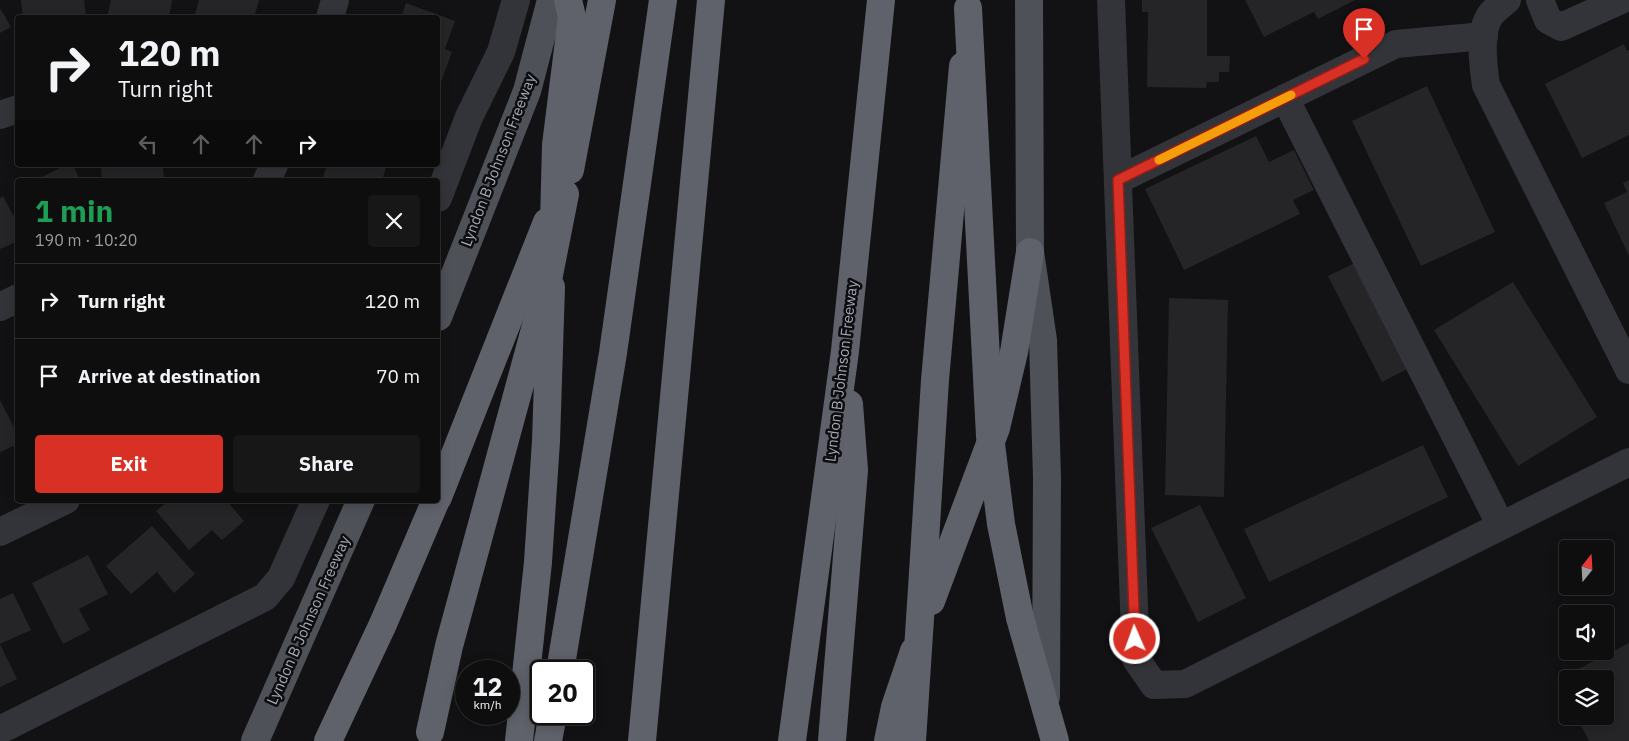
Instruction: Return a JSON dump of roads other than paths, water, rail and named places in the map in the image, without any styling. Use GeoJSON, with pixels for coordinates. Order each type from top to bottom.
{"type":"FeatureCollection","features":[{"type":"Feature","properties":{"kind":"highway"},"geometry":{"type":"LineString","coordinates":[[520,741],[538,562],[546,442],[556,145],[572,17],[568,0]]}},
{"type":"Feature","properties":{"kind":"highway"},"geometry":{"type":"LineString","coordinates":[[430,741],[448,646],[547,285],[561,193],[578,130],[602,0]]}},
{"type":"Feature","properties":{"kind":"highway"},"geometry":{"type":"LineString","coordinates":[[562,660],[613,352],[662,0]]}},
{"type":"Feature","properties":{"kind":"highway"},"geometry":{"type":"LineString","coordinates":[[642,741],[711,0]]}},
{"type":"Feature","properties":{"kind":"highway","name":"Lyndon B Johnson Freeway"},"geometry":{"type":"LineString","coordinates":[[792,741],[845,351],[881,0]]}},
{"type":"Feature","properties":{"kind":"highway"},"geometry":{"type":"LineString","coordinates":[[912,741],[936,370],[968,4]]}},
{"type":"Feature","properties":{"kind":"highway"},"geometry":{"type":"LineString","coordinates":[[968,4],[990,436],[1001,524],[1020,618],[1055,741]]}},
{"type":"Feature","properties":{"kind":"highway"},"geometry":{"type":"LineString","coordinates":[[440,492],[561,193]]}},
{"type":"Feature","properties":{"kind":"highway"},"geometry":{"type":"LineString","coordinates":[[888,741],[895,707],[940,572],[996,428],[1014,352],[1030,252]]}},
{"type":"Feature","properties":{"kind":"highway"},"geometry":{"type":"LineString","coordinates":[[832,741],[854,470],[845,351]]}},
{"type":"Feature","properties":{"kind":"highway"},"geometry":{"type":"LineString","coordinates":[[328,741],[383,624],[435,503]]}},
{"type":"Feature","properties":{"kind":"highway"},"geometry":{"type":"LineString","coordinates":[[548,741],[551,725]]}},
{"type":"Feature","properties":{"kind":"main road","name":"Lyndon B Johnson Freeway"},"geometry":{"type":"LineString","coordinates":[[440,312],[527,91],[551,0]]}},
{"type":"Feature","properties":{"kind":"main road"},"geometry":{"type":"LineString","coordinates":[[1029,0],[1030,252],[1043,340],[1047,478],[1046,741]]}},
{"type":"Feature","properties":{"kind":"main road","name":"Lyndon B Johnson Freeway"},"geometry":{"type":"LineString","coordinates":[[255,741],[360,503]]}},
{"type":"Feature","properties":{"kind":"street"},"geometry":{"type":"LineString","coordinates":[[331,15],[334,0]]}},
{"type":"Feature","properties":{"kind":"street"},"geometry":{"type":"LineString","coordinates":[[440,193],[469,117],[501,52],[516,0]]}},
{"type":"Feature","properties":{"kind":"street"},"geometry":{"type":"LineString","coordinates":[[1110,0],[1136,659],[1154,685],[1185,684],[1629,462]]}},
{"type":"Feature","properties":{"kind":"street"},"geometry":{"type":"LineString","coordinates":[[1507,0],[1491,14],[1484,36],[1482,56],[1486,85],[1629,370]]}},
{"type":"Feature","properties":{"kind":"street"},"geometry":{"type":"LineString","coordinates":[[1540,0],[1548,20],[1561,27],[1620,0]]}},
{"type":"Feature","properties":{"kind":"street"},"geometry":{"type":"LineString","coordinates":[[1118,180],[1396,44],[1484,36]]}},
{"type":"Feature","properties":{"kind":"street"},"geometry":{"type":"LineString","coordinates":[[1285,98],[1502,526]]}},
{"type":"Feature","properties":{"kind":"street"},"geometry":{"type":"LineString","coordinates":[[0,115],[15,110]]}},
{"type":"Feature","properties":{"kind":"street"},"geometry":{"type":"LineString","coordinates":[[0,307],[15,300]]}},
{"type":"Feature","properties":{"kind":"street"},"geometry":{"type":"LineString","coordinates":[[0,532],[60,503]]}},
{"type":"Feature","properties":{"kind":"street"},"geometry":{"type":"LineString","coordinates":[[0,730],[265,597],[280,578],[315,503]]}}]}
